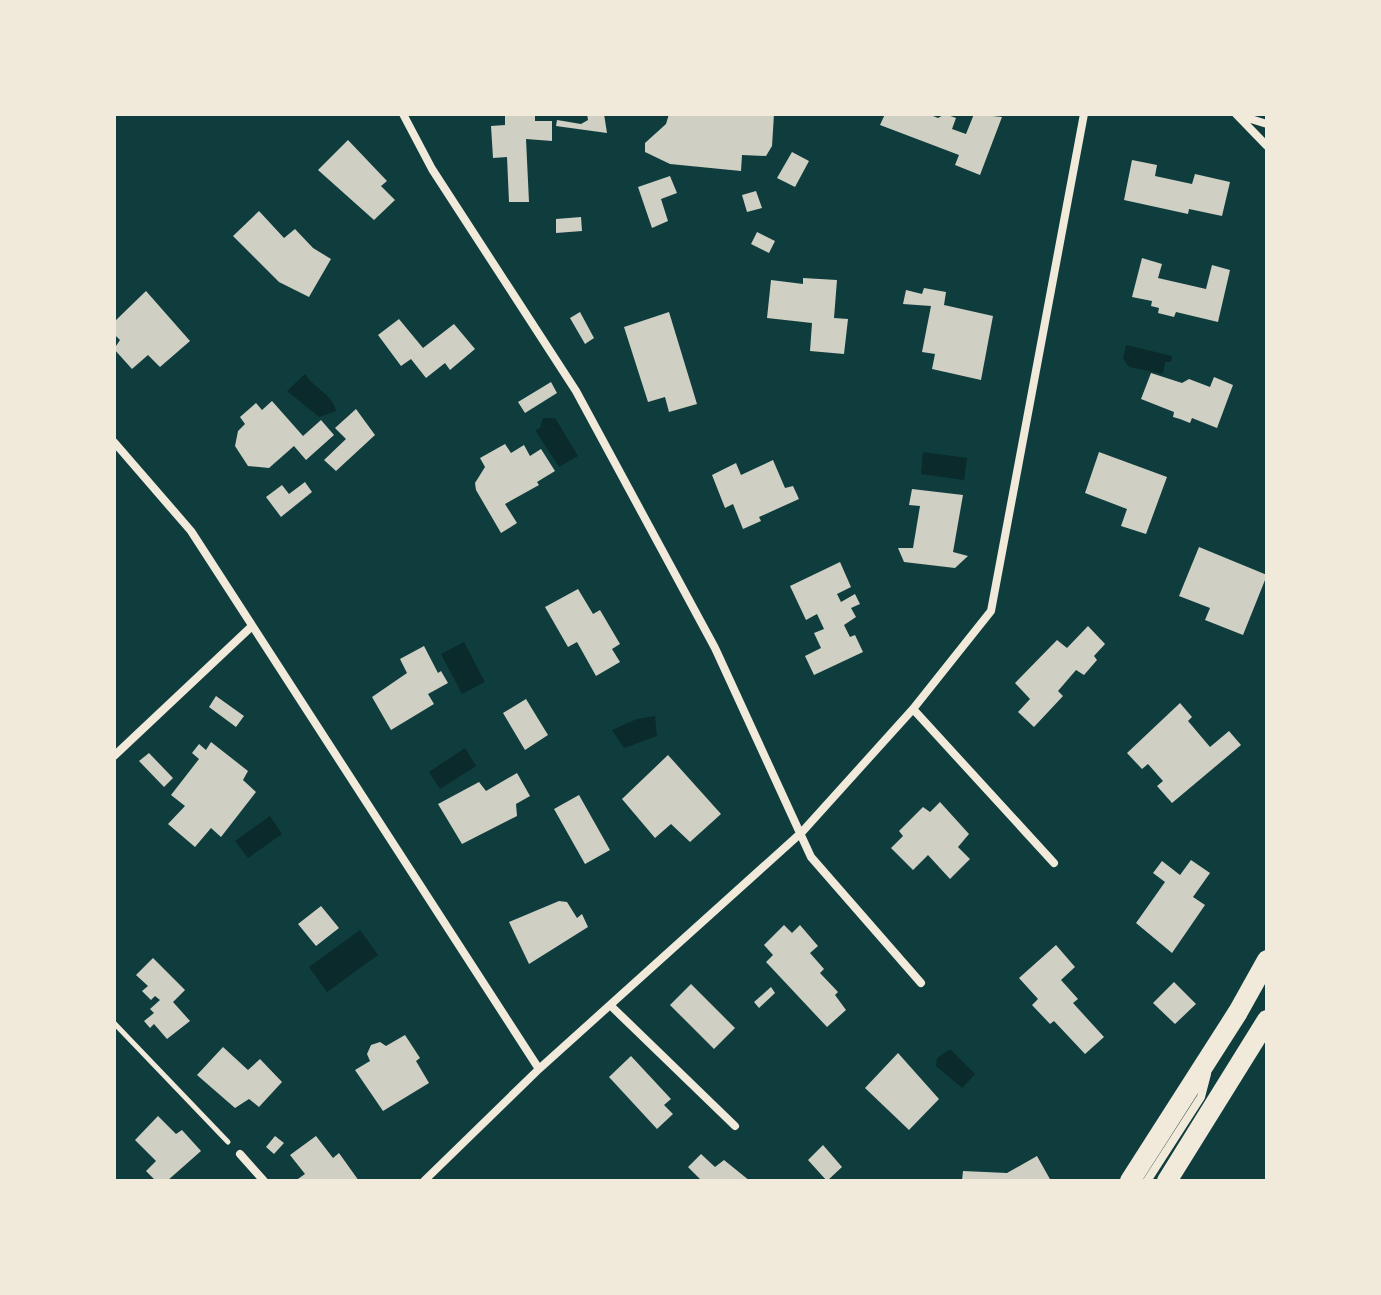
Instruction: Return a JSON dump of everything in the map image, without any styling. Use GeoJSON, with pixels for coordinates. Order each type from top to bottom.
{"type":"FeatureCollection","features":[{"type":"Feature","properties":{"kind":"main road"},"geometry":{"type":"LineString","coordinates":[[1130,1181],[1212,1054],[1267,960]]}},
{"type":"Feature","properties":{"kind":"main road"},"geometry":{"type":"LineString","coordinates":[[1167,1181],[1267,1020]]}},
{"type":"Feature","properties":{"kind":"street"},"geometry":{"type":"LineString","coordinates":[[403,114],[432,169],[576,391],[715,648],[811,857],[921,983]]}},
{"type":"Feature","properties":{"kind":"street"},"geometry":{"type":"LineString","coordinates":[[424,1181],[539,1069],[802,832],[913,709],[991,611],[1084,114]]}},
{"type":"Feature","properties":{"kind":"street"},"geometry":{"type":"LineString","coordinates":[[1237,115],[1267,124]]}},
{"type":"Feature","properties":{"kind":"street"},"geometry":{"type":"LineString","coordinates":[[1237,115],[1267,146]]}},
{"type":"Feature","properties":{"kind":"street"},"geometry":{"type":"LineString","coordinates":[[114,442],[191,531],[539,1069]]}},
{"type":"Feature","properties":{"kind":"street"},"geometry":{"type":"LineString","coordinates":[[114,756],[251,627]]}},
{"type":"Feature","properties":{"kind":"street"},"geometry":{"type":"LineString","coordinates":[[913,709],[1054,863]]}},
{"type":"Feature","properties":{"kind":"street"},"geometry":{"type":"LineString","coordinates":[[610,1005],[735,1126]]}},
{"type":"Feature","properties":{"kind":"street"},"geometry":{"type":"LineString","coordinates":[[1147,1181],[1201,1097],[1212,1054]]}},
{"type":"Feature","properties":{"kind":"street"},"geometry":{"type":"LineString","coordinates":[[240,1154],[264,1181]]}},
{"type":"Feature","properties":{"kind":"path"},"geometry":{"type":"LineString","coordinates":[[114,1023],[240,1154]]}},
{"type":"Feature","properties":{"kind":"water"},"geometry":{"type":"Polygon","coordinates":[[[1126,345],[1172,356],[1171,362],[1165,362],[1163,374],[1129,367],[1123,358],[1126,345]]]}},
{"type":"Feature","properties":{"kind":"water"},"geometry":{"type":"Polygon","coordinates":[[[305,374],[331,400],[336,411],[319,417],[287,391],[305,374]]]}},
{"type":"Feature","properties":{"kind":"water"},"geometry":{"type":"Polygon","coordinates":[[[543,418],[555,418],[578,456],[559,467],[535,430],[540,428],[543,418]]]}},
{"type":"Feature","properties":{"kind":"water"},"geometry":{"type":"Polygon","coordinates":[[[923,452],[967,458],[964,480],[921,474],[923,452]]]}},
{"type":"Feature","properties":{"kind":"water"},"geometry":{"type":"Polygon","coordinates":[[[464,642],[485,682],[462,694],[441,654],[464,642]]]}},
{"type":"Feature","properties":{"kind":"water"},"geometry":{"type":"Polygon","coordinates":[[[655,716],[657,736],[624,748],[612,730],[637,719],[655,716]]]}},
{"type":"Feature","properties":{"kind":"water"},"geometry":{"type":"Polygon","coordinates":[[[465,748],[476,766],[440,789],[429,772],[465,748]]]}},
{"type":"Feature","properties":{"kind":"water"},"geometry":{"type":"Polygon","coordinates":[[[270,816],[282,834],[248,858],[235,841],[270,816]]]}},
{"type":"Feature","properties":{"kind":"water"},"geometry":{"type":"Polygon","coordinates":[[[360,930],[378,955],[327,992],[309,967],[360,930]]]}},
{"type":"Feature","properties":{"kind":"water"},"geometry":{"type":"Polygon","coordinates":[[[950,1049],[975,1074],[962,1088],[936,1066],[937,1058],[950,1049]]]}},
{"type":"Feature","properties":{"kind":"building"},"geometry":{"type":"Polygon","coordinates":[[[505,114],[535,114],[535,121],[552,121],[552,141],[526,139],[529,202],[509,202],[507,157],[493,158],[491,126],[505,125],[505,114]]]}},
{"type":"Feature","properties":{"kind":"building"},"geometry":{"type":"Polygon","coordinates":[[[587,114],[604,114],[607,133],[556,126],[557,120],[581,124],[588,120],[587,114]]]}},
{"type":"Feature","properties":{"kind":"building"},"geometry":{"type":"Polygon","coordinates":[[[669,114],[774,114],[772,146],[766,156],[742,155],[741,171],[670,164],[645,152],[645,143],[666,124],[669,114]]]}},
{"type":"Feature","properties":{"kind":"building"},"geometry":{"type":"Polygon","coordinates":[[[885,114],[928,114],[938,118],[945,114],[956,118],[952,129],[966,134],[974,114],[1002,117],[980,175],[955,165],[959,155],[880,125],[885,114]]]}},
{"type":"Feature","properties":{"kind":"building"},"geometry":{"type":"Polygon","coordinates":[[[348,140],[387,181],[381,186],[395,200],[374,220],[318,170],[348,140]]]}},
{"type":"Feature","properties":{"kind":"building"},"geometry":{"type":"Polygon","coordinates":[[[792,152],[809,161],[795,187],[777,178],[792,152]]]}},
{"type":"Feature","properties":{"kind":"building"},"geometry":{"type":"Polygon","coordinates":[[[1132,160],[1157,165],[1155,176],[1192,184],[1195,174],[1230,182],[1222,216],[1189,209],[1188,214],[1124,200],[1132,160]]]}},
{"type":"Feature","properties":{"kind":"building"},"geometry":{"type":"Polygon","coordinates":[[[670,176],[677,193],[661,199],[668,221],[652,228],[638,187],[670,176]]]}},
{"type":"Feature","properties":{"kind":"building"},"geometry":{"type":"Polygon","coordinates":[[[756,191],[762,208],[747,212],[742,195],[756,191]]]}},
{"type":"Feature","properties":{"kind":"building"},"geometry":{"type":"Polygon","coordinates":[[[259,211],[284,238],[295,229],[313,248],[331,259],[309,297],[279,282],[233,236],[259,211]]]}},
{"type":"Feature","properties":{"kind":"building"},"geometry":{"type":"Polygon","coordinates":[[[581,217],[582,231],[556,233],[556,219],[581,217]]]}},
{"type":"Feature","properties":{"kind":"building"},"geometry":{"type":"Polygon","coordinates":[[[757,232],[775,241],[769,253],[751,244],[757,232]]]}},
{"type":"Feature","properties":{"kind":"building"},"geometry":{"type":"Polygon","coordinates":[[[1142,258],[1162,264],[1158,278],[1206,289],[1212,265],[1230,270],[1218,322],[1176,312],[1174,317],[1158,313],[1159,308],[1151,306],[1152,301],[1132,297],[1142,258]]]}},
{"type":"Feature","properties":{"kind":"building"},"geometry":{"type":"Polygon","coordinates":[[[803,278],[837,280],[834,318],[848,319],[844,354],[810,351],[812,323],[767,318],[771,280],[803,284],[803,278]]]}},
{"type":"Feature","properties":{"kind":"building"},"geometry":{"type":"Polygon","coordinates":[[[924,288],[946,292],[944,305],[993,316],[981,380],[932,369],[935,354],[922,352],[931,306],[903,304],[906,290],[922,294],[924,288]]]}},
{"type":"Feature","properties":{"kind":"building"},"geometry":{"type":"Polygon","coordinates":[[[146,291],[190,341],[160,367],[148,355],[132,369],[114,349],[120,340],[114,334],[114,322],[146,291]]]}},
{"type":"Feature","properties":{"kind":"building"},"geometry":{"type":"Polygon","coordinates":[[[580,312],[594,338],[585,344],[570,318],[580,312]]]}},
{"type":"Feature","properties":{"kind":"building"},"geometry":{"type":"Polygon","coordinates":[[[669,312],[697,404],[669,412],[665,397],[648,402],[624,327],[669,312]]]}},
{"type":"Feature","properties":{"kind":"building"},"geometry":{"type":"Polygon","coordinates":[[[399,319],[423,348],[454,324],[475,349],[450,370],[445,363],[426,378],[411,359],[401,366],[378,335],[399,319]]]}},
{"type":"Feature","properties":{"kind":"building"},"geometry":{"type":"Polygon","coordinates":[[[1151,373],[1182,383],[1189,379],[1210,387],[1214,377],[1233,385],[1217,428],[1192,418],[1190,423],[1173,417],[1174,412],[1141,399],[1151,373]]]}},
{"type":"Feature","properties":{"kind":"building"},"geometry":{"type":"Polygon","coordinates":[[[551,382],[557,393],[525,413],[518,402],[551,382]]]}},
{"type":"Feature","properties":{"kind":"building"},"geometry":{"type":"Polygon","coordinates":[[[272,401],[303,436],[321,420],[334,435],[306,460],[294,446],[269,468],[248,466],[235,446],[238,431],[245,424],[240,417],[256,403],[262,410],[272,401]]]}},
{"type":"Feature","properties":{"kind":"building"},"geometry":{"type":"Polygon","coordinates":[[[356,409],[375,435],[336,471],[324,460],[346,439],[335,428],[356,409]]]}},
{"type":"Feature","properties":{"kind":"building"},"geometry":{"type":"Polygon","coordinates":[[[505,444],[511,453],[524,445],[530,456],[541,449],[555,471],[537,482],[539,485],[505,504],[517,523],[501,533],[475,483],[485,467],[480,458],[505,444]]]}},
{"type":"Feature","properties":{"kind":"building"},"geometry":{"type":"Polygon","coordinates":[[[1099,452],[1167,477],[1146,534],[1121,526],[1127,509],[1085,493],[1099,452]]]}},
{"type":"Feature","properties":{"kind":"building"},"geometry":{"type":"Polygon","coordinates":[[[773,460],[785,488],[793,486],[799,499],[759,517],[761,521],[743,529],[733,504],[725,508],[712,475],[736,463],[741,475],[773,460]]]}},
{"type":"Feature","properties":{"kind":"building"},"geometry":{"type":"Polygon","coordinates":[[[305,482],[312,492],[281,517],[266,497],[282,485],[289,494],[305,482]]]}},
{"type":"Feature","properties":{"kind":"building"},"geometry":{"type":"Polygon","coordinates":[[[912,489],[963,495],[953,552],[968,556],[955,568],[904,562],[898,548],[913,548],[920,506],[909,505],[912,489]]]}},
{"type":"Feature","properties":{"kind":"building"},"geometry":{"type":"Polygon","coordinates":[[[1199,547],[1267,575],[1243,635],[1205,620],[1210,608],[1179,596],[1199,547]]]}},
{"type":"Feature","properties":{"kind":"building"},"geometry":{"type":"Polygon","coordinates":[[[840,562],[851,587],[837,594],[841,602],[855,594],[860,604],[851,608],[856,617],[844,625],[850,637],[855,635],[863,652],[814,675],[805,656],[821,648],[814,633],[824,629],[817,614],[806,620],[790,586],[840,562]]]}},
{"type":"Feature","properties":{"kind":"building"},"geometry":{"type":"Polygon","coordinates":[[[578,589],[593,614],[600,610],[620,644],[612,649],[620,662],[596,676],[577,642],[568,647],[545,607],[578,589]]]}},
{"type":"Feature","properties":{"kind":"building"},"geometry":{"type":"Polygon","coordinates":[[[1088,626],[1105,644],[1094,656],[1097,660],[1084,675],[1076,670],[1058,691],[1063,696],[1034,727],[1018,712],[1030,699],[1015,683],[1057,640],[1067,648],[1088,626]]]}},
{"type":"Feature","properties":{"kind":"building"},"geometry":{"type":"Polygon","coordinates":[[[424,646],[438,673],[441,671],[448,683],[428,694],[434,704],[391,730],[372,697],[407,673],[400,659],[424,646]]]}},
{"type":"Feature","properties":{"kind":"building"},"geometry":{"type":"Polygon","coordinates":[[[216,696],[244,716],[236,727],[209,707],[216,696]]]}},
{"type":"Feature","properties":{"kind":"building"},"geometry":{"type":"Polygon","coordinates":[[[526,699],[548,735],[525,750],[503,713],[526,699]]]}},
{"type":"Feature","properties":{"kind":"building"},"geometry":{"type":"Polygon","coordinates":[[[1180,703],[1192,717],[1188,721],[1210,747],[1229,731],[1241,745],[1172,803],[1157,786],[1163,781],[1148,764],[1142,769],[1127,753],[1180,703]]]}},
{"type":"Feature","properties":{"kind":"building"},"geometry":{"type":"Polygon","coordinates":[[[211,742],[248,771],[243,780],[256,792],[221,837],[211,828],[195,847],[168,824],[185,806],[171,795],[199,759],[192,753],[199,744],[206,750],[211,742]]]}},
{"type":"Feature","properties":{"kind":"building"},"geometry":{"type":"Polygon","coordinates":[[[149,753],[173,778],[164,787],[139,761],[149,753]]]}},
{"type":"Feature","properties":{"kind":"building"},"geometry":{"type":"Polygon","coordinates":[[[668,755],[721,814],[690,842],[671,824],[655,838],[622,799],[668,755]]]}},
{"type":"Feature","properties":{"kind":"building"},"geometry":{"type":"Polygon","coordinates":[[[517,773],[530,796],[516,804],[517,816],[462,844],[438,804],[479,782],[486,791],[517,773]]]}},
{"type":"Feature","properties":{"kind":"building"},"geometry":{"type":"Polygon","coordinates":[[[579,795],[610,850],[585,864],[554,809],[579,795]]]}},
{"type":"Feature","properties":{"kind":"building"},"geometry":{"type":"Polygon","coordinates":[[[940,802],[969,834],[958,847],[970,859],[950,879],[928,855],[913,870],[891,848],[903,836],[899,831],[923,807],[930,812],[940,802]]]}},
{"type":"Feature","properties":{"kind":"building"},"geometry":{"type":"Polygon","coordinates":[[[1191,860],[1210,873],[1193,897],[1205,905],[1172,953],[1136,923],[1165,882],[1153,873],[1162,861],[1180,875],[1191,860]]]}},
{"type":"Feature","properties":{"kind":"building"},"geometry":{"type":"Polygon","coordinates":[[[559,901],[567,902],[577,918],[582,914],[588,927],[529,964],[509,922],[559,901]]]}},
{"type":"Feature","properties":{"kind":"building"},"geometry":{"type":"Polygon","coordinates":[[[321,906],[339,928],[316,946],[298,924],[321,906]]]}},
{"type":"Feature","properties":{"kind":"building"},"geometry":{"type":"Polygon","coordinates":[[[784,925],[792,933],[800,925],[818,946],[810,953],[824,969],[820,973],[838,992],[835,995],[846,1010],[827,1027],[766,962],[773,955],[764,945],[784,925]]]}},
{"type":"Feature","properties":{"kind":"building"},"geometry":{"type":"Polygon","coordinates":[[[1056,945],[1075,967],[1061,980],[1078,999],[1073,1003],[1104,1037],[1085,1054],[1054,1021],[1050,1024],[1032,1005],[1038,999],[1019,978],[1056,945]]]}},
{"type":"Feature","properties":{"kind":"building"},"geometry":{"type":"Polygon","coordinates":[[[153,958],[185,990],[173,1002],[190,1021],[167,1039],[154,1024],[150,1028],[144,1021],[154,1013],[150,1009],[160,1000],[155,996],[151,1000],[142,991],[148,986],[136,975],[153,958]]]}},
{"type":"Feature","properties":{"kind":"building"},"geometry":{"type":"Polygon","coordinates":[[[1174,982],[1196,1004],[1175,1024],[1153,1003],[1174,982]]]}},
{"type":"Feature","properties":{"kind":"building"},"geometry":{"type":"Polygon","coordinates":[[[691,984],[735,1028],[714,1049],[670,1005],[691,984]]]}},
{"type":"Feature","properties":{"kind":"building"},"geometry":{"type":"Polygon","coordinates":[[[771,987],[775,993],[759,1008],[754,1002],[771,987]]]}},
{"type":"Feature","properties":{"kind":"building"},"geometry":{"type":"Polygon","coordinates":[[[405,1035],[420,1058],[416,1061],[429,1083],[383,1111],[355,1070],[370,1061],[367,1054],[371,1045],[380,1042],[386,1046],[405,1035]]]}},
{"type":"Feature","properties":{"kind":"building"},"geometry":{"type":"Polygon","coordinates":[[[223,1047],[248,1070],[260,1059],[282,1082],[259,1107],[249,1099],[235,1108],[197,1075],[223,1047]]]}},
{"type":"Feature","properties":{"kind":"building"},"geometry":{"type":"Polygon","coordinates":[[[898,1053],[939,1099],[909,1130],[865,1088],[898,1053]]]}},
{"type":"Feature","properties":{"kind":"building"},"geometry":{"type":"Polygon","coordinates":[[[631,1056],[671,1099],[664,1105],[673,1114],[657,1129],[609,1077],[631,1056]]]}},
{"type":"Feature","properties":{"kind":"building"},"geometry":{"type":"Polygon","coordinates":[[[158,1116],[176,1134],[182,1130],[201,1151],[167,1181],[156,1181],[146,1171],[156,1161],[135,1140],[158,1116]]]}},
{"type":"Feature","properties":{"kind":"building"},"geometry":{"type":"Polygon","coordinates":[[[275,1136],[284,1143],[274,1154],[266,1147],[275,1136]]]}},
{"type":"Feature","properties":{"kind":"building"},"geometry":{"type":"Polygon","coordinates":[[[316,1136],[333,1158],[339,1153],[359,1181],[295,1181],[305,1174],[290,1155],[316,1136]]]}},
{"type":"Feature","properties":{"kind":"building"},"geometry":{"type":"Polygon","coordinates":[[[823,1145],[842,1167],[827,1181],[808,1160],[823,1145]]]}},
{"type":"Feature","properties":{"kind":"building"},"geometry":{"type":"Polygon","coordinates":[[[701,1154],[715,1167],[724,1160],[750,1181],[702,1181],[688,1167],[701,1154]]]}},
{"type":"Feature","properties":{"kind":"building"},"geometry":{"type":"Polygon","coordinates":[[[1037,1156],[1051,1181],[962,1181],[963,1171],[1007,1173],[1037,1156]]]}}]}
